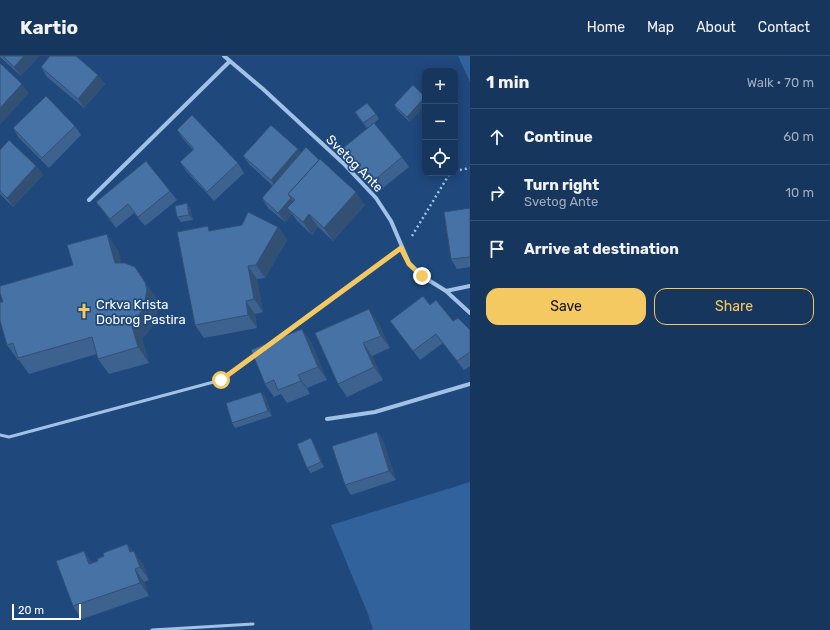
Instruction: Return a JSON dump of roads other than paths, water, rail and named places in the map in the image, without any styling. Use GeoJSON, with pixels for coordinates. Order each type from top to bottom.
{"type":"FeatureCollection","features":[{"type":"Feature","properties":{"kind":"street","name":"Svetog Ante"},"geometry":{"type":"LineString","coordinates":[[224,56],[343,163],[376,198],[390,221],[409,264],[422,276],[446,290],[470,313]]}},
{"type":"Feature","properties":{"kind":"street"},"geometry":{"type":"LineString","coordinates":[[89,200],[230,61]]}},
{"type":"Feature","properties":{"kind":"street"},"geometry":{"type":"LineString","coordinates":[[446,290],[470,286]]}},
{"type":"Feature","properties":{"kind":"street"},"geometry":{"type":"LineString","coordinates":[[327,420],[375,412],[470,384]]}},
{"type":"Feature","properties":{"kind":"lane"},"geometry":{"type":"LineString","coordinates":[[266,347],[401,248]]}},
{"type":"Feature","properties":{"kind":"lane"},"geometry":{"type":"LineString","coordinates":[[0,435],[9,437],[221,380],[260,352]]}},
{"type":"Feature","properties":{"kind":"lane"},"geometry":{"type":"LineString","coordinates":[[152,630],[253,624]]}},
{"type":"Feature","properties":{"kind":"place","name":"Crkva Krista Dobrog Pastira"},"geometry":{"type":"Point","coordinates":[84,311]}}]}
